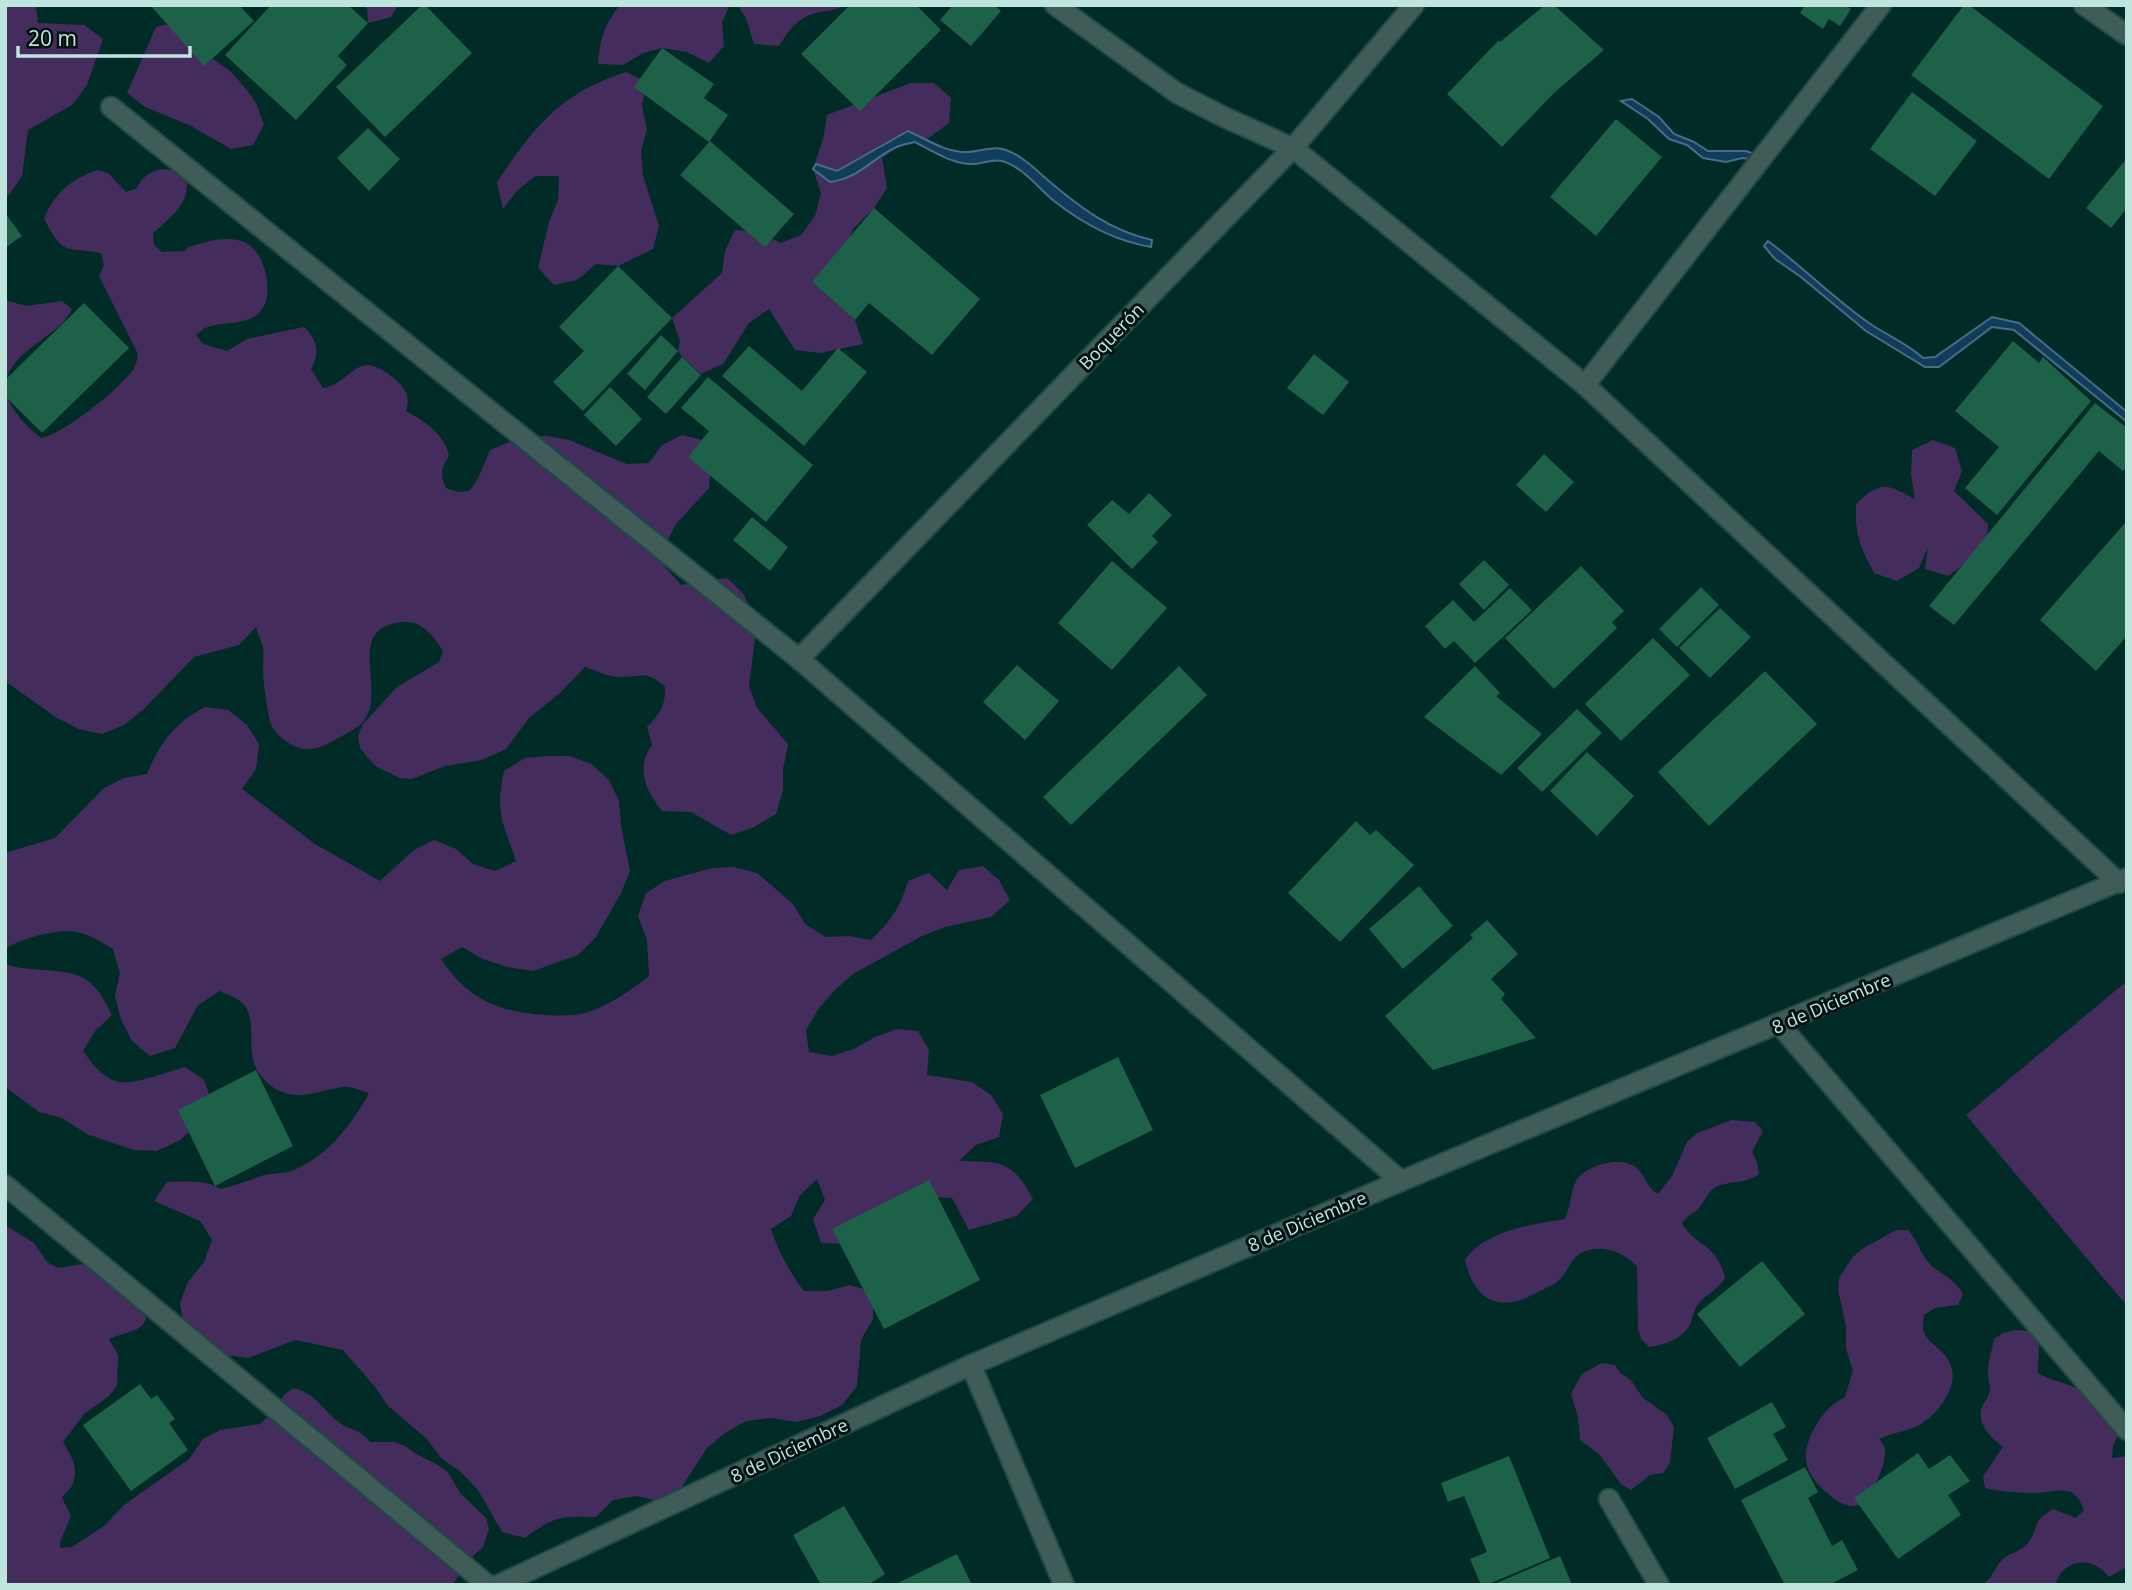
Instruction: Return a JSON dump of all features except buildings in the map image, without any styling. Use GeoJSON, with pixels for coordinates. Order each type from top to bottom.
{"type":"FeatureCollection","features":[{"type":"Feature","properties":{"kind":"street"},"geometry":{"type":"LineString","coordinates":[[1055,5],[1177,93],[1293,148],[1585,385],[2123,881]]}},
{"type":"Feature","properties":{"kind":"street","name":"Boquerón"},"geometry":{"type":"LineString","coordinates":[[799,659],[1293,148],[1414,5]]}},
{"type":"Feature","properties":{"kind":"street"},"geometry":{"type":"LineString","coordinates":[[1585,385],[1881,5]]}},
{"type":"Feature","properties":{"kind":"street"},"geometry":{"type":"LineString","coordinates":[[2084,5],[2127,35]]}},
{"type":"Feature","properties":{"kind":"street"},"geometry":{"type":"LineString","coordinates":[[111,107],[799,659],[1401,1181]]}},
{"type":"Feature","properties":{"kind":"street","name":"8 de Diciembre"},"geometry":{"type":"LineString","coordinates":[[498,1585],[971,1365],[1401,1181],[2123,881]]}},
{"type":"Feature","properties":{"kind":"street"},"geometry":{"type":"LineString","coordinates":[[1779,1024],[2127,1430]]}},
{"type":"Feature","properties":{"kind":"street"},"geometry":{"type":"LineString","coordinates":[[5,1185],[488,1585]]}},
{"type":"Feature","properties":{"kind":"street"},"geometry":{"type":"LineString","coordinates":[[971,1365],[1064,1585]]}},
{"type":"Feature","properties":{"kind":"street"},"geometry":{"type":"LineString","coordinates":[[1609,1499],[1658,1585]]}},
{"type":"Feature","properties":{"kind":"shaded area"},"geometry":{"type":"Polygon","coordinates":[[[5,5],[36,5],[38,23],[84,25],[103,39],[87,85],[72,105],[28,130],[22,176],[9,195],[5,195],[5,5]]]}},
{"type":"Feature","properties":{"kind":"shaded area"},"geometry":{"type":"Polygon","coordinates":[[[364,5],[398,5],[391,17],[368,23],[364,5]]]}},
{"type":"Feature","properties":{"kind":"shaded area"},"geometry":{"type":"Polygon","coordinates":[[[620,5],[730,5],[722,22],[724,46],[709,63],[687,52],[662,48],[643,53],[623,65],[598,64],[604,33],[620,5]]]}},
{"type":"Feature","properties":{"kind":"shaded area"},"geometry":{"type":"Polygon","coordinates":[[[737,5],[843,5],[799,21],[779,46],[754,44],[746,18],[737,5]]]}},
{"type":"Feature","properties":{"kind":"shaded area"},"geometry":{"type":"Polygon","coordinates":[[[180,22],[212,58],[231,72],[256,103],[264,125],[253,145],[231,149],[191,126],[145,107],[127,93],[156,27],[180,22]]]}},
{"type":"Feature","properties":{"kind":"shaded area"},"geometry":{"type":"Polygon","coordinates":[[[626,72],[647,82],[642,106],[647,129],[641,151],[643,175],[659,226],[653,249],[618,266],[596,264],[577,280],[554,285],[538,268],[549,222],[558,200],[559,176],[535,176],[517,191],[503,209],[497,182],[524,144],[551,114],[583,91],[626,72]]]}},
{"type":"Feature","properties":{"kind":"shaded area"},"geometry":{"type":"Polygon","coordinates":[[[911,83],[934,83],[951,98],[949,123],[927,139],[899,146],[882,158],[887,188],[874,208],[853,229],[845,249],[830,267],[812,282],[855,320],[863,344],[820,353],[795,350],[769,309],[749,323],[723,364],[701,374],[678,351],[680,341],[672,318],[722,273],[725,251],[735,230],[758,232],[781,243],[801,235],[815,216],[821,193],[813,169],[823,139],[827,115],[911,83]]]}},
{"type":"Feature","properties":{"kind":"shaded area"},"geometry":{"type":"Polygon","coordinates":[[[162,169],[186,175],[187,185],[183,201],[153,233],[154,245],[162,252],[185,251],[208,241],[239,240],[258,254],[265,271],[267,298],[259,313],[245,321],[205,328],[196,335],[203,344],[227,351],[247,339],[304,327],[316,347],[316,357],[311,369],[323,388],[364,366],[383,370],[405,391],[408,398],[406,411],[427,424],[439,435],[447,448],[449,456],[442,472],[446,488],[457,492],[469,491],[490,450],[521,437],[547,436],[569,440],[627,464],[649,463],[662,445],[682,435],[706,441],[711,464],[709,488],[676,524],[665,545],[666,568],[681,585],[727,578],[743,593],[753,615],[755,639],[749,686],[757,708],[788,744],[783,769],[783,791],[776,814],[754,827],[731,835],[691,812],[662,811],[647,787],[643,770],[652,745],[647,727],[661,709],[665,687],[648,676],[614,676],[585,667],[559,694],[530,717],[506,749],[482,760],[445,766],[412,779],[400,778],[377,767],[360,748],[358,736],[363,724],[397,687],[439,662],[443,651],[426,630],[409,622],[385,627],[375,635],[370,647],[370,706],[363,722],[332,742],[311,749],[290,744],[277,734],[272,726],[264,684],[263,647],[256,627],[239,645],[194,657],[143,710],[124,725],[102,734],[79,729],[57,718],[5,681],[5,392],[20,417],[41,438],[77,420],[104,399],[133,370],[138,354],[99,276],[104,265],[101,253],[66,248],[56,239],[44,219],[58,194],[88,174],[98,170],[109,174],[126,192],[136,189],[150,173],[162,169]]]}},
{"type":"Feature","properties":{"kind":"shaded area"},"geometry":{"type":"Polygon","coordinates":[[[5,300],[26,306],[62,301],[72,309],[57,328],[15,363],[8,374],[5,387],[5,300]]]}},
{"type":"Feature","properties":{"kind":"shaded area"},"geometry":{"type":"Polygon","coordinates":[[[1933,440],[1955,448],[1962,471],[1954,491],[1988,524],[1987,548],[1948,576],[1925,569],[1928,547],[1919,568],[1897,581],[1874,573],[1859,540],[1856,504],[1872,491],[1884,487],[1915,499],[1911,475],[1912,450],[1933,440]]]}},
{"type":"Feature","properties":{"kind":"shaded area"},"geometry":{"type":"Polygon","coordinates":[[[205,707],[228,710],[247,725],[259,744],[256,769],[242,789],[315,844],[380,881],[414,850],[434,840],[456,849],[473,864],[495,871],[516,861],[500,808],[501,786],[504,771],[525,758],[570,756],[591,764],[609,780],[619,801],[630,871],[596,937],[578,955],[533,971],[507,967],[483,959],[462,947],[441,959],[462,985],[474,994],[499,1007],[514,1011],[557,1016],[589,1012],[620,996],[649,976],[647,940],[638,916],[646,893],[665,881],[712,868],[734,867],[757,873],[793,904],[805,924],[826,937],[849,936],[871,940],[894,914],[908,881],[929,873],[947,890],[959,870],[983,866],[999,880],[1010,900],[991,917],[945,927],[922,936],[853,974],[819,1008],[806,1030],[809,1052],[832,1056],[897,1029],[918,1031],[929,1050],[927,1075],[972,1082],[991,1095],[1003,1114],[999,1137],[976,1145],[959,1161],[1004,1165],[1018,1176],[1033,1199],[1017,1216],[969,1230],[952,1198],[927,1197],[844,1244],[821,1243],[813,1219],[825,1200],[817,1179],[800,1195],[791,1216],[771,1229],[777,1246],[804,1291],[828,1291],[850,1285],[873,1292],[873,1319],[861,1340],[857,1386],[842,1405],[820,1416],[796,1422],[771,1418],[746,1421],[707,1448],[681,1488],[662,1502],[637,1496],[613,1500],[596,1517],[551,1521],[525,1538],[502,1532],[478,1490],[461,1472],[441,1458],[426,1438],[388,1406],[343,1350],[295,1340],[249,1358],[224,1355],[184,1327],[180,1303],[188,1282],[204,1262],[212,1240],[200,1221],[154,1201],[167,1182],[202,1182],[220,1189],[301,1167],[336,1140],[369,1093],[346,1087],[291,1095],[274,1088],[262,1078],[255,1066],[247,1009],[238,1000],[220,991],[198,1005],[175,1048],[150,1056],[132,1041],[121,1020],[115,996],[120,973],[113,949],[86,935],[68,931],[35,936],[5,949],[5,853],[55,838],[104,788],[124,778],[147,774],[170,734],[205,707]]]}},
{"type":"Feature","properties":{"kind":"shaded area"},"geometry":{"type":"Polygon","coordinates":[[[5,963],[72,974],[90,982],[112,1015],[95,1031],[83,1051],[89,1060],[105,1076],[122,1082],[140,1080],[185,1067],[204,1080],[212,1102],[199,1123],[180,1140],[157,1151],[134,1150],[87,1134],[62,1118],[39,1112],[5,1087],[5,963]]]}},
{"type":"Feature","properties":{"kind":"shaded area"},"geometry":{"type":"Polygon","coordinates":[[[2127,981],[2127,1306],[1966,1115],[2127,981]]]}},
{"type":"Feature","properties":{"kind":"shaded area"},"geometry":{"type":"Polygon","coordinates":[[[1732,1120],[1755,1122],[1763,1131],[1752,1152],[1759,1174],[1716,1187],[1682,1224],[1712,1252],[1722,1267],[1725,1278],[1699,1303],[1688,1328],[1679,1336],[1649,1347],[1641,1339],[1638,1328],[1637,1267],[1626,1257],[1605,1249],[1583,1252],[1575,1258],[1557,1282],[1523,1299],[1500,1302],[1482,1294],[1475,1285],[1465,1260],[1473,1250],[1510,1230],[1565,1219],[1576,1181],[1587,1170],[1613,1162],[1630,1164],[1637,1168],[1650,1188],[1658,1194],[1672,1176],[1687,1142],[1697,1133],[1732,1120]]]}},
{"type":"Feature","properties":{"kind":"shaded area"},"geometry":{"type":"Polygon","coordinates":[[[5,1225],[34,1243],[47,1262],[58,1268],[83,1264],[94,1271],[137,1282],[146,1307],[146,1320],[142,1325],[109,1339],[118,1355],[117,1386],[109,1396],[84,1414],[63,1442],[74,1462],[75,1473],[71,1487],[62,1498],[71,1516],[60,1548],[72,1547],[104,1526],[124,1505],[189,1459],[203,1439],[220,1430],[260,1424],[293,1388],[313,1397],[337,1421],[362,1434],[370,1442],[394,1442],[405,1446],[448,1472],[460,1493],[486,1518],[489,1529],[483,1547],[452,1585],[5,1585],[5,1225]]]}},
{"type":"Feature","properties":{"kind":"shaded area"},"geometry":{"type":"Polygon","coordinates":[[[1896,1230],[1908,1230],[1930,1264],[1963,1294],[1958,1305],[1935,1308],[1924,1315],[1926,1337],[1948,1360],[1953,1378],[1947,1396],[1928,1419],[1916,1427],[1879,1439],[1885,1453],[1878,1478],[1863,1501],[1850,1506],[1832,1497],[1813,1478],[1807,1464],[1807,1449],[1813,1431],[1823,1415],[1845,1397],[1853,1370],[1846,1349],[1846,1326],[1838,1290],[1839,1278],[1852,1258],[1862,1249],[1896,1230]]]}},
{"type":"Feature","properties":{"kind":"shaded area"},"geometry":{"type":"Polygon","coordinates":[[[2015,1330],[2027,1331],[2037,1337],[2038,1373],[2081,1390],[2105,1414],[2118,1435],[2112,1458],[2127,1456],[2127,1567],[2109,1577],[2095,1565],[2079,1563],[2065,1569],[2055,1585],[1983,1585],[2003,1559],[2027,1544],[2038,1522],[2046,1514],[2053,1509],[2076,1518],[2084,1510],[2080,1501],[2070,1492],[2023,1493],[1985,1488],[1983,1476],[2003,1447],[1987,1431],[1981,1416],[1990,1390],[1989,1360],[1994,1339],[2015,1330]]]}},
{"type":"Feature","properties":{"kind":"shaded area"},"geometry":{"type":"Polygon","coordinates":[[[1602,1363],[1615,1365],[1620,1373],[1630,1379],[1643,1398],[1667,1415],[1674,1427],[1670,1463],[1663,1473],[1650,1475],[1631,1490],[1621,1484],[1599,1454],[1580,1440],[1578,1417],[1571,1394],[1582,1374],[1602,1363]]]}},
{"type":"Feature","properties":{"kind":"water"},"geometry":{"type":"Polygon","coordinates":[[[1632,99],[1659,117],[1674,134],[1708,151],[1746,151],[1758,155],[1756,160],[1742,158],[1726,162],[1703,158],[1687,145],[1669,139],[1648,119],[1621,101],[1632,99]]]}},
{"type":"Feature","properties":{"kind":"water"},"geometry":{"type":"Polygon","coordinates":[[[908,131],[956,151],[995,148],[1006,150],[1024,160],[1073,201],[1097,217],[1123,231],[1152,240],[1151,247],[1112,236],[1088,224],[1054,201],[1023,173],[1002,161],[963,163],[915,142],[901,145],[841,180],[830,182],[813,169],[816,164],[837,171],[908,131]]]}},
{"type":"Feature","properties":{"kind":"water"},"geometry":{"type":"Polygon","coordinates":[[[1768,241],[1856,313],[1923,358],[1935,357],[1992,317],[2019,323],[2127,412],[2127,422],[2014,330],[1992,327],[1939,367],[1925,367],[1866,331],[1775,259],[1764,246],[1768,241]]]}}]}
